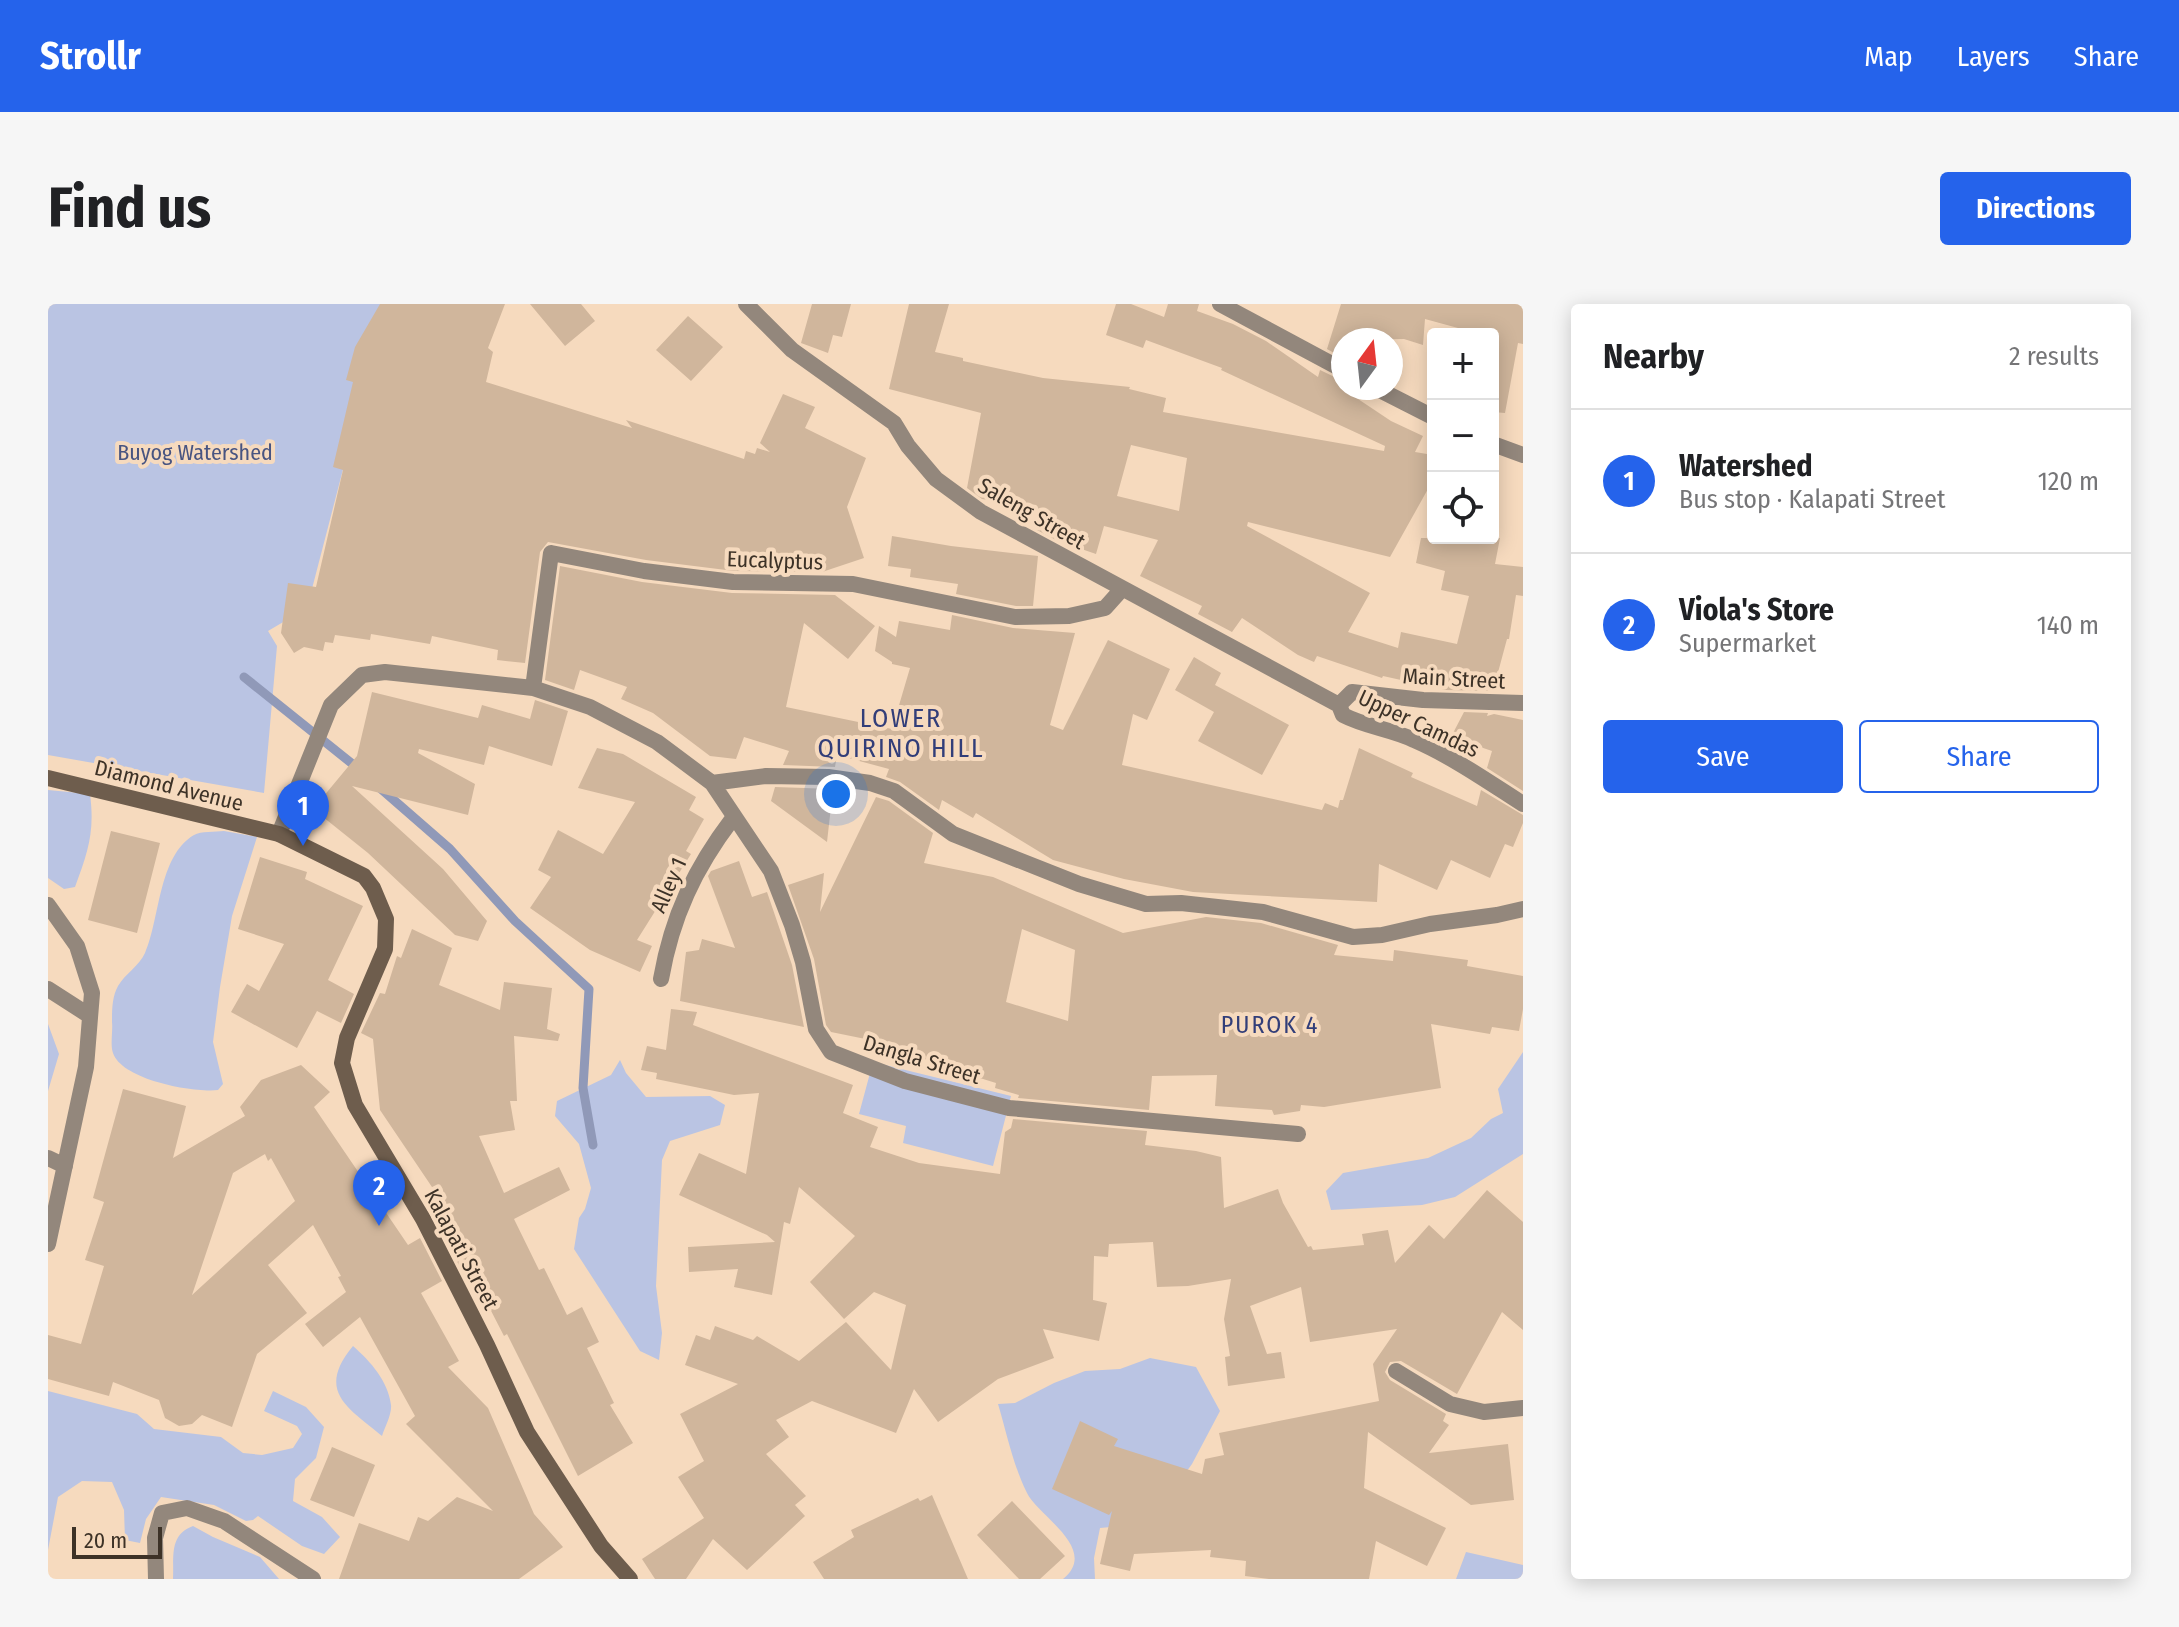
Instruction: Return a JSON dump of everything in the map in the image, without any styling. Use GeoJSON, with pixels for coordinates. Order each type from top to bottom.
{"type":"FeatureCollection","features":[{"type":"Feature","properties":{"kind":"street","name":"Saleng Street"},"geometry":{"type":"LineString","coordinates":[[746,304],[792,350],[894,423],[908,446],[936,479],[1012,531],[1339,705]]}},
{"type":"Feature","properties":{"kind":"street"},"geometry":{"type":"LineString","coordinates":[[1220,304],[1331,364]]}},
{"type":"Feature","properties":{"kind":"street"},"geometry":{"type":"LineString","coordinates":[[1400,400],[1427,414]]}},
{"type":"Feature","properties":{"kind":"street"},"geometry":{"type":"LineString","coordinates":[[1499,446],[1523,455]]}},
{"type":"Feature","properties":{"kind":"street","name":"Eucalyptus"},"geometry":{"type":"LineString","coordinates":[[533,688],[551,553],[644,571],[733,582],[853,584],[1015,617],[1069,616],[1105,608],[1122,589]]}},
{"type":"Feature","properties":{"kind":"street"},"geometry":{"type":"LineString","coordinates":[[279,834],[331,705],[362,675],[385,672],[533,688],[590,707],[657,742],[712,783],[766,776],[828,777],[870,783],[894,791],[953,834],[1079,884],[1146,904],[1181,903],[1263,912],[1353,937],[1382,935],[1523,909]]}},
{"type":"Feature","properties":{"kind":"street","name":"Main Street"},"geometry":{"type":"LineString","coordinates":[[1339,705],[1352,692],[1423,700],[1523,703]]}},
{"type":"Feature","properties":{"kind":"street","name":"Upper Camdas"},"geometry":{"type":"LineString","coordinates":[[1339,705],[1343,715],[1359,724],[1410,738],[1449,756],[1523,804]]}},
{"type":"Feature","properties":{"kind":"street","name":"Diamond Avenue"},"geometry":{"type":"LineString","coordinates":[[48,778],[279,834]]}},
{"type":"Feature","properties":{"kind":"street","name":"Dangla Street"},"geometry":{"type":"LineString","coordinates":[[712,783],[771,871],[799,950],[816,1029],[831,1052],[905,1081],[1009,1108],[1298,1134]]}},
{"type":"Feature","properties":{"kind":"street","name":"Alley 1"},"geometry":{"type":"LineString","coordinates":[[661,979],[668,940],[687,890],[707,853],[733,818]]}},
{"type":"Feature","properties":{"kind":"street","name":"Kalapati Street"},"geometry":{"type":"LineString","coordinates":[[279,834],[364,876],[373,888],[386,919],[385,949],[347,1038],[342,1063],[355,1105],[423,1219],[527,1432],[601,1546],[630,1579]]}},
{"type":"Feature","properties":{"kind":"street"},"geometry":{"type":"LineString","coordinates":[[48,905],[77,946],[92,993],[86,1067],[48,1244]]}},
{"type":"Feature","properties":{"kind":"street"},"geometry":{"type":"LineString","coordinates":[[48,989],[90,1016]]}},
{"type":"Feature","properties":{"kind":"street"},"geometry":{"type":"LineString","coordinates":[[48,1158],[65,1166]]}},
{"type":"Feature","properties":{"kind":"street"},"geometry":{"type":"LineString","coordinates":[[1396,1371],[1450,1404],[1484,1412],[1523,1408]]}},
{"type":"Feature","properties":{"kind":"street"},"geometry":{"type":"LineString","coordinates":[[156,1579],[155,1538],[162,1513],[187,1508],[224,1521],[313,1579]]}},
{"type":"Feature","properties":{"kind":"green space","name":"Buyog Watershed"},"geometry":{"type":"Polygon","coordinates":[[[48,304],[386,304],[307,608],[268,631],[277,646],[264,793],[48,755],[48,304]]]}},
{"type":"Feature","properties":{"kind":"green space"},"geometry":{"type":"Polygon","coordinates":[[[48,790],[90,794],[92,820],[89,842],[75,887],[64,889],[48,878],[48,790]]]}},
{"type":"Feature","properties":{"kind":"green space"},"geometry":{"type":"Polygon","coordinates":[[[224,831],[257,837],[232,916],[220,987],[213,1042],[223,1084],[218,1090],[177,1087],[130,1071],[119,1062],[112,1046],[113,1004],[118,986],[145,953],[173,858],[194,835],[224,831]]]}},
{"type":"Feature","properties":{"kind":"green space"},"geometry":{"type":"Polygon","coordinates":[[[48,1024],[59,1054],[48,1091],[48,1024]]]}},
{"type":"Feature","properties":{"kind":"green space"},"geometry":{"type":"Polygon","coordinates":[[[1523,1052],[1523,1154],[1455,1197],[1422,1205],[1331,1210],[1326,1191],[1343,1173],[1428,1158],[1471,1138],[1491,1119],[1503,1113],[1498,1089],[1523,1052]]]}},
{"type":"Feature","properties":{"kind":"green space"},"geometry":{"type":"Polygon","coordinates":[[[620,1060],[626,1073],[646,1097],[710,1096],[725,1105],[720,1125],[670,1141],[662,1160],[656,1286],[662,1333],[659,1360],[640,1351],[574,1249],[579,1218],[591,1188],[579,1144],[555,1116],[557,1101],[611,1075],[620,1060]]]}},
{"type":"Feature","properties":{"kind":"green space"},"geometry":{"type":"Polygon","coordinates":[[[873,1062],[1011,1096],[993,1166],[903,1143],[906,1126],[859,1114],[873,1062]]]}},
{"type":"Feature","properties":{"kind":"green space"},"geometry":{"type":"Polygon","coordinates":[[[353,1346],[378,1372],[389,1396],[390,1412],[382,1436],[348,1407],[337,1387],[342,1362],[353,1346]]]}},
{"type":"Feature","properties":{"kind":"green space"},"geometry":{"type":"Polygon","coordinates":[[[1150,1358],[1196,1367],[1220,1411],[1192,1464],[1150,1521],[1100,1528],[1094,1558],[1095,1579],[1063,1579],[1073,1568],[1075,1556],[1071,1545],[1027,1493],[998,1404],[1015,1403],[1085,1371],[1120,1369],[1150,1358]]]}},
{"type":"Feature","properties":{"kind":"green space"},"geometry":{"type":"Polygon","coordinates":[[[48,1391],[137,1414],[154,1429],[221,1437],[243,1453],[262,1455],[293,1448],[302,1434],[297,1426],[264,1411],[273,1391],[306,1407],[324,1427],[316,1458],[295,1479],[293,1501],[322,1517],[340,1537],[324,1554],[302,1546],[258,1516],[246,1521],[214,1505],[161,1497],[146,1519],[140,1543],[125,1540],[124,1510],[112,1482],[82,1481],[58,1497],[48,1550],[48,1391]]]}},
{"type":"Feature","properties":{"kind":"green space"},"geometry":{"type":"Polygon","coordinates":[[[193,1526],[260,1557],[279,1579],[173,1579],[176,1541],[193,1526]]]}},
{"type":"Feature","properties":{"kind":"green space"},"geometry":{"type":"Polygon","coordinates":[[[1466,1552],[1523,1565],[1523,1579],[1456,1579],[1466,1552]]]}},
{"type":"Feature","properties":{"kind":"building"},"geometry":{"type":"Polygon","coordinates":[[[380,304],[505,304],[488,348],[493,352],[486,382],[632,428],[626,420],[744,459],[746,451],[755,454],[757,448],[770,452],[760,443],[783,394],[815,407],[805,428],[866,458],[847,507],[864,558],[822,572],[734,571],[646,560],[548,542],[540,552],[525,663],[497,660],[498,650],[432,636],[430,644],[371,634],[370,640],[335,635],[333,643],[325,642],[323,651],[304,647],[294,653],[281,633],[288,583],[316,587],[343,470],[333,467],[353,382],[346,380],[355,347],[380,304]]]}},
{"type":"Feature","properties":{"kind":"building"},"geometry":{"type":"Polygon","coordinates":[[[530,304],[581,304],[595,321],[565,346],[530,304]]]}},
{"type":"Feature","properties":{"kind":"building"},"geometry":{"type":"Polygon","coordinates":[[[812,304],[851,304],[842,337],[833,335],[828,353],[801,343],[812,304]]]}},
{"type":"Feature","properties":{"kind":"building"},"geometry":{"type":"Polygon","coordinates":[[[909,304],[949,304],[935,352],[963,358],[963,361],[1043,378],[1130,387],[1166,398],[1163,412],[1384,451],[1385,446],[1222,368],[1146,340],[1143,348],[1106,335],[1116,304],[1131,304],[1164,317],[1168,304],[1199,304],[1197,311],[1233,324],[1266,341],[1318,377],[1320,370],[1331,375],[1331,400],[1360,400],[1391,421],[1423,436],[1415,452],[1427,454],[1427,491],[1390,557],[1248,522],[1247,526],[1370,593],[1348,632],[1398,648],[1401,632],[1457,644],[1469,596],[1441,590],[1445,571],[1416,563],[1421,538],[1427,538],[1427,544],[1499,544],[1495,564],[1523,567],[1523,596],[1516,595],[1509,639],[1493,691],[1446,690],[1382,678],[1317,656],[1314,662],[1242,618],[1232,632],[1198,614],[1202,606],[1140,576],[1158,540],[1104,526],[1096,554],[1037,530],[1040,509],[982,499],[967,488],[981,413],[889,389],[909,304]],[[1131,445],[1117,496],[1179,511],[1187,458],[1131,445]]]}},
{"type":"Feature","properties":{"kind":"building"},"geometry":{"type":"Polygon","coordinates":[[[1341,304],[1523,304],[1523,344],[1518,343],[1505,413],[1499,412],[1499,328],[1458,328],[1425,319],[1423,345],[1403,339],[1403,328],[1334,328],[1341,304]]]}},
{"type":"Feature","properties":{"kind":"building"},"geometry":{"type":"Polygon","coordinates":[[[688,316],[723,347],[691,381],[656,350],[688,316]]]}},
{"type":"Feature","properties":{"kind":"building"},"geometry":{"type":"Polygon","coordinates":[[[892,536],[1038,556],[1033,606],[1016,606],[956,594],[958,584],[910,577],[911,569],[888,566],[892,536]]]}},
{"type":"Feature","properties":{"kind":"building"},"geometry":{"type":"Polygon","coordinates":[[[560,566],[642,582],[732,593],[835,595],[875,626],[848,659],[804,623],[786,707],[892,729],[910,668],[892,664],[875,651],[879,626],[896,637],[899,621],[950,630],[952,615],[1013,628],[1075,633],[1050,725],[1063,730],[1108,640],[1170,669],[1147,720],[1133,714],[1122,765],[1322,810],[1325,803],[1338,808],[1340,800],[1343,800],[1359,748],[1413,773],[1411,777],[1477,806],[1481,790],[1523,815],[1523,823],[1513,847],[1505,844],[1490,878],[1451,860],[1437,890],[1379,864],[1377,902],[1193,892],[1124,879],[1053,860],[976,813],[973,818],[942,800],[939,810],[900,782],[886,777],[889,769],[837,755],[835,767],[783,765],[789,751],[744,737],[736,759],[710,756],[653,713],[621,699],[627,687],[580,670],[574,690],[545,680],[560,566]]]}},
{"type":"Feature","properties":{"kind":"building"},"geometry":{"type":"Polygon","coordinates":[[[1194,657],[1221,673],[1215,685],[1289,725],[1262,775],[1198,741],[1214,712],[1175,690],[1194,657]]]}},
{"type":"Feature","properties":{"kind":"building"},"geometry":{"type":"Polygon","coordinates":[[[372,692],[478,718],[482,705],[530,719],[535,700],[568,711],[552,766],[489,746],[484,765],[419,749],[418,753],[475,784],[468,815],[352,786],[443,869],[487,921],[478,941],[455,935],[368,853],[313,809],[357,756],[372,692]]]}},
{"type":"Feature","properties":{"kind":"building"},"geometry":{"type":"Polygon","coordinates":[[[1464,712],[1523,720],[1523,791],[1487,768],[1492,751],[1451,737],[1464,712]]]}},
{"type":"Feature","properties":{"kind":"building"},"geometry":{"type":"Polygon","coordinates":[[[597,748],[623,754],[696,797],[689,810],[704,819],[686,851],[691,854],[637,940],[652,946],[640,972],[590,950],[530,908],[551,877],[538,870],[558,830],[603,854],[635,802],[578,788],[597,748]]]}},
{"type":"Feature","properties":{"kind":"building"},"geometry":{"type":"Polygon","coordinates":[[[775,787],[833,789],[827,842],[771,801],[775,787]]]}},
{"type":"Feature","properties":{"kind":"building"},"geometry":{"type":"Polygon","coordinates":[[[876,797],[889,801],[933,833],[924,863],[993,877],[1123,933],[1206,917],[1261,923],[1338,945],[1334,955],[1393,961],[1394,950],[1468,960],[1467,966],[1523,976],[1523,1009],[1519,1031],[1492,1027],[1490,1034],[1431,1024],[1441,1088],[1324,1107],[1301,1105],[1300,1111],[1274,1115],[1272,1110],[1215,1106],[1217,1075],[1152,1076],[1149,1110],[1018,1098],[1019,1095],[995,1088],[996,1083],[954,1070],[956,1063],[899,1056],[900,1046],[831,1032],[826,1025],[814,959],[788,885],[824,873],[820,912],[876,797]],[[1022,929],[1006,1002],[1068,1021],[1075,950],[1022,929]]]}},
{"type":"Feature","properties":{"kind":"building"},"geometry":{"type":"Polygon","coordinates":[[[111,831],[160,843],[137,933],[88,920],[111,831]]]}},
{"type":"Feature","properties":{"kind":"building"},"geometry":{"type":"Polygon","coordinates":[[[260,857],[307,872],[305,879],[363,906],[328,980],[354,994],[341,1023],[317,1011],[297,1048],[231,1012],[247,984],[259,991],[284,944],[238,929],[260,857]]]}},
{"type":"Feature","properties":{"kind":"building"},"geometry":{"type":"Polygon","coordinates":[[[739,861],[752,897],[767,892],[792,965],[804,1027],[680,1001],[686,952],[699,950],[702,939],[735,948],[708,876],[711,871],[739,861]]]}},
{"type":"Feature","properties":{"kind":"building"},"geometry":{"type":"Polygon","coordinates":[[[412,929],[452,948],[439,985],[500,1010],[504,982],[552,988],[547,1029],[560,1034],[558,1041],[514,1036],[517,1101],[510,1101],[515,1130],[479,1136],[504,1193],[559,1167],[570,1190],[514,1219],[539,1270],[544,1268],[567,1315],[582,1307],[599,1342],[587,1348],[614,1403],[610,1405],[633,1443],[578,1476],[507,1334],[504,1336],[469,1268],[462,1271],[440,1228],[449,1223],[434,1190],[380,1110],[373,1039],[361,1033],[380,993],[385,994],[397,956],[401,958],[412,929]]]}},
{"type":"Feature","properties":{"kind":"building"},"geometry":{"type":"Polygon","coordinates":[[[671,1009],[697,1012],[693,1025],[853,1085],[843,1113],[878,1127],[870,1147],[919,1163],[1000,1174],[1005,1132],[1011,1128],[1013,1119],[1147,1131],[1145,1145],[1221,1157],[1224,1208],[1278,1189],[1308,1247],[1311,1246],[1313,1250],[1364,1245],[1362,1234],[1388,1230],[1395,1263],[1429,1225],[1444,1239],[1487,1190],[1523,1222],[1523,1330],[1502,1312],[1457,1394],[1401,1361],[1390,1362],[1385,1372],[1390,1380],[1446,1414],[1443,1421],[1449,1425],[1429,1453],[1508,1444],[1514,1500],[1471,1505],[1368,1432],[1364,1488],[1446,1528],[1427,1566],[1376,1541],[1369,1579],[1269,1579],[1245,1576],[1246,1561],[1210,1557],[1211,1550],[1134,1554],[1130,1571],[1100,1564],[1112,1511],[1109,1515],[1052,1489],[1080,1421],[1118,1439],[1114,1446],[1202,1474],[1205,1459],[1224,1455],[1219,1433],[1379,1401],[1373,1364],[1397,1329],[1310,1342],[1301,1287],[1250,1306],[1267,1354],[1281,1352],[1285,1378],[1228,1386],[1225,1357],[1230,1356],[1224,1319],[1231,1279],[1157,1287],[1153,1242],[1109,1244],[1108,1257],[1094,1256],[1093,1300],[1107,1303],[1099,1341],[1043,1329],[1054,1358],[998,1379],[938,1422],[914,1389],[896,1433],[812,1401],[776,1420],[789,1437],[766,1454],[806,1496],[795,1505],[805,1516],[747,1570],[713,1539],[686,1579],[655,1579],[642,1559],[704,1518],[678,1477],[704,1461],[680,1414],[738,1384],[685,1365],[696,1335],[710,1340],[715,1326],[753,1340],[757,1336],[799,1361],[846,1322],[891,1370],[906,1305],[874,1292],[844,1319],[810,1282],[855,1236],[799,1187],[790,1224],[784,1222],[772,1295],[734,1287],[738,1269],[689,1272],[688,1247],[775,1242],[767,1235],[679,1195],[699,1153],[746,1174],[759,1093],[734,1095],[656,1079],[657,1073],[641,1070],[647,1046],[666,1050],[671,1009]]]}},
{"type":"Feature","properties":{"kind":"building"},"geometry":{"type":"Polygon","coordinates":[[[301,1065],[330,1092],[314,1107],[408,1245],[420,1238],[442,1281],[421,1293],[459,1361],[448,1367],[488,1408],[534,1514],[563,1547],[519,1579],[339,1579],[359,1523],[409,1541],[418,1517],[428,1521],[457,1497],[493,1511],[406,1424],[415,1416],[360,1317],[323,1347],[305,1324],[346,1292],[338,1277],[341,1276],[313,1225],[268,1265],[307,1313],[257,1354],[232,1427],[202,1415],[192,1424],[179,1426],[165,1418],[159,1400],[113,1382],[109,1396],[48,1379],[48,1335],[81,1344],[104,1266],[85,1260],[104,1202],[93,1198],[123,1089],[186,1106],[173,1158],[245,1116],[240,1107],[261,1080],[301,1065]],[[265,1154],[233,1173],[192,1295],[295,1201],[271,1158],[268,1161],[265,1154]]]}},
{"type":"Feature","properties":{"kind":"building"},"geometry":{"type":"Polygon","coordinates":[[[332,1447],[375,1465],[354,1517],[310,1500],[332,1447]]]}},
{"type":"Feature","properties":{"kind":"building"},"geometry":{"type":"Polygon","coordinates":[[[932,1495],[968,1579],[824,1579],[813,1562],[854,1537],[851,1530],[918,1498],[920,1501],[932,1495]]]}},
{"type":"Feature","properties":{"kind":"building"},"geometry":{"type":"Polygon","coordinates":[[[1012,1501],[1065,1556],[1040,1579],[1019,1579],[977,1535],[1012,1501]]]}},
{"type":"Feature","properties":{"kind":"waterway"},"geometry":{"type":"LineString","coordinates":[[244,677],[360,770]]}},
{"type":"Feature","properties":{"kind":"waterway"},"geometry":{"type":"LineString","coordinates":[[380,788],[450,849],[515,921],[589,989],[583,1088],[593,1145]]}},
{"type":"Feature","properties":{"kind":"place","name":"Watershed"},"geometry":{"type":"Point","coordinates":[303,846]}},
{"type":"Feature","properties":{"kind":"place","name":"Viola's Store"},"geometry":{"type":"Point","coordinates":[379,1226]}},
{"type":"Feature","properties":{"kind":"district","name":"LOWER QUIRINO HILL"},"geometry":{"type":"Point","coordinates":[901,733]}},
{"type":"Feature","properties":{"kind":"district","name":"PUROK 4"},"geometry":{"type":"Point","coordinates":[1270,1025]}}]}
